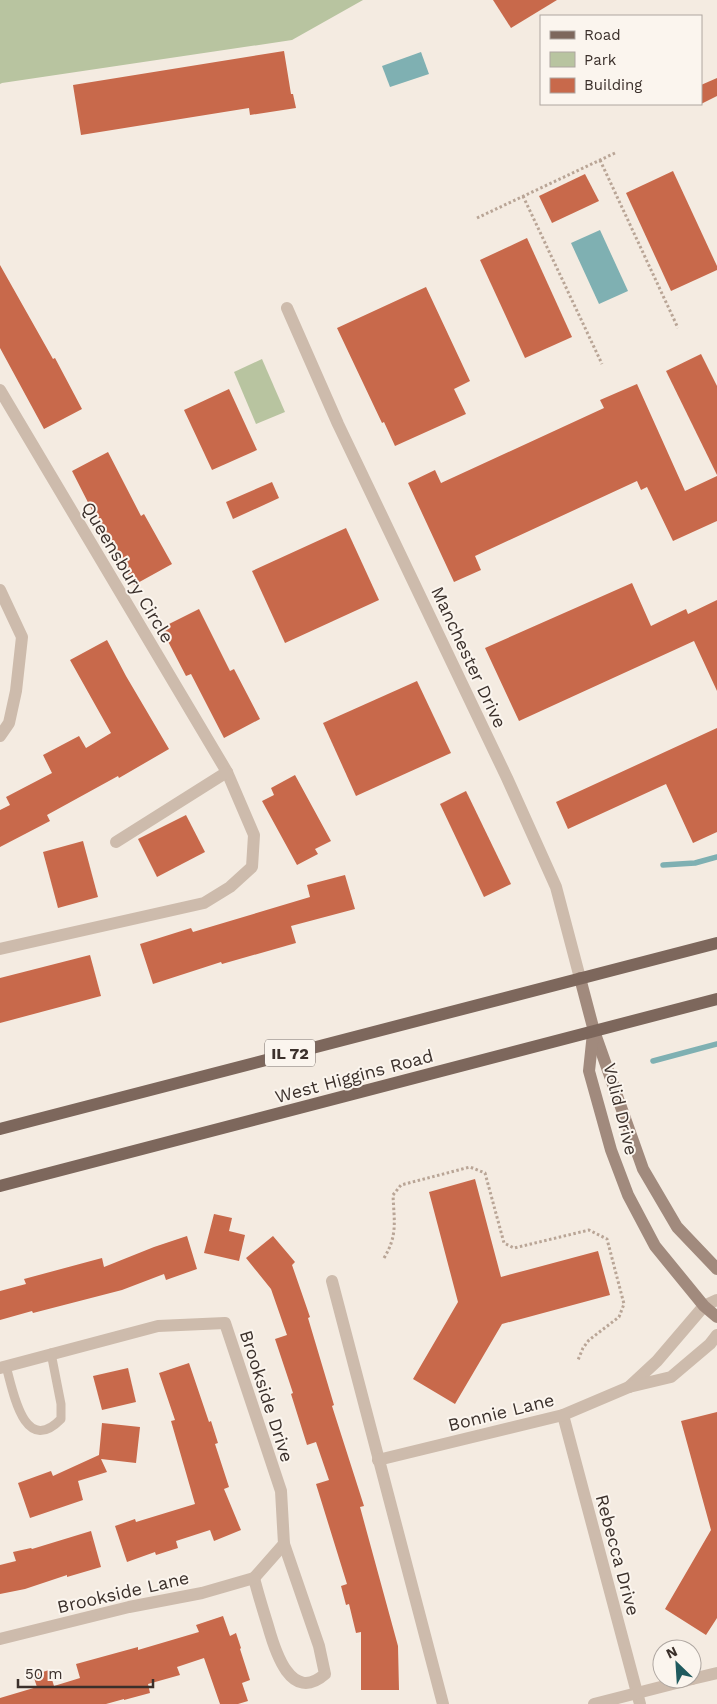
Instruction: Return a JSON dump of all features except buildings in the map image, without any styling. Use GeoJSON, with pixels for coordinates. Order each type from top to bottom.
{"type":"FeatureCollection","features":[{"type":"Feature","properties":{"kind":"main road","name":"IL 72"},"geometry":{"type":"LineString","coordinates":[[0,1129],[717,943]]}},
{"type":"Feature","properties":{"kind":"main road","name":"West Higgins Road"},"geometry":{"type":"LineString","coordinates":[[0,1186],[717,999]]}},
{"type":"Feature","properties":{"kind":"street","name":"Manchester Drive"},"geometry":{"type":"LineString","coordinates":[[287,308],[338,424],[507,778],[556,887],[594,1031]]}},
{"type":"Feature","properties":{"kind":"street","name":"Queensbury Circle"},"geometry":{"type":"LineString","coordinates":[[0,390],[227,772],[254,835],[252,867],[230,887],[204,903],[0,949]]}},
{"type":"Feature","properties":{"kind":"street"},"geometry":{"type":"LineString","coordinates":[[0,590],[22,636],[16,691],[10,723],[0,736]]}},
{"type":"Feature","properties":{"kind":"street"},"geometry":{"type":"LineString","coordinates":[[116,842],[227,772]]}},
{"type":"Feature","properties":{"kind":"street","name":"Volid Drive"},"geometry":{"type":"LineString","coordinates":[[594,1031],[643,1169],[677,1227],[717,1269]]}},
{"type":"Feature","properties":{"kind":"street","name":"Volid Drive"},"geometry":{"type":"LineString","coordinates":[[594,1031],[589,1071],[611,1150],[628,1195],[656,1246],[704,1306],[717,1317]]}},
{"type":"Feature","properties":{"kind":"street"},"geometry":{"type":"LineString","coordinates":[[332,1281],[443,1704]]}},
{"type":"Feature","properties":{"kind":"street","name":"Bonnie Lane"},"geometry":{"type":"LineString","coordinates":[[630,1387],[657,1361],[704,1306],[717,1300]]}},
{"type":"Feature","properties":{"kind":"street","name":"Brookside Drive"},"geometry":{"type":"LineString","coordinates":[[3,1367],[158,1326],[225,1323],[280,1491],[284,1544]]}},
{"type":"Feature","properties":{"kind":"street","name":"Bonnie Lane"},"geometry":{"type":"LineString","coordinates":[[378,1460],[563,1415],[630,1387],[671,1377],[710,1344],[717,1335]]}},
{"type":"Feature","properties":{"kind":"street","name":"Rebecca Drive"},"geometry":{"type":"LineString","coordinates":[[563,1415],[639,1698]]}},
{"type":"Feature","properties":{"kind":"street"},"geometry":{"type":"LineString","coordinates":[[284,1544],[319,1646],[326,1674],[318,1684],[305,1689],[295,1687],[285,1676],[276,1658],[254,1578],[284,1544]]}},
{"type":"Feature","properties":{"kind":"street","name":"Brookside Lane"},"geometry":{"type":"LineString","coordinates":[[0,1640],[129,1607],[202,1593],[254,1578]]}},
{"type":"Feature","properties":{"kind":"street"},"geometry":{"type":"LineString","coordinates":[[702,1677],[717,1673]]}},
{"type":"Feature","properties":{"kind":"street"},"geometry":{"type":"LineString","coordinates":[[594,1704],[639,1698],[664,1689]]}},
{"type":"Feature","properties":{"kind":"lane"},"geometry":{"type":"LineString","coordinates":[[3,1367],[22,1418],[30,1428],[40,1430],[52,1428],[61,1419],[61,1404],[51,1353]]}},
{"type":"Feature","properties":{"kind":"path"},"geometry":{"type":"LineString","coordinates":[[477,218],[615,153]]}},
{"type":"Feature","properties":{"kind":"path"},"geometry":{"type":"LineString","coordinates":[[600,160],[678,328]]}},
{"type":"Feature","properties":{"kind":"path"},"geometry":{"type":"LineString","coordinates":[[523,196],[602,364]]}},
{"type":"Feature","properties":{"kind":"path"},"geometry":{"type":"LineString","coordinates":[[384,1258],[392,1246],[395,1233],[393,1195],[401,1185],[470,1167],[485,1172],[504,1243],[514,1248],[589,1230],[607,1239],[624,1304],[619,1317],[589,1340],[578,1360]]}},
{"type":"Feature","properties":{"kind":"green space"},"geometry":{"type":"Polygon","coordinates":[[[0,0],[363,0],[292,40],[0,84],[0,0]]]}},
{"type":"Feature","properties":{"kind":"green space"},"geometry":{"type":"Polygon","coordinates":[[[262,359],[285,412],[256,424],[234,372],[262,359]]]}},
{"type":"Feature","properties":{"kind":"water"},"geometry":{"type":"Polygon","coordinates":[[[421,52],[429,74],[390,87],[382,66],[421,52]]]}},
{"type":"Feature","properties":{"kind":"water"},"geometry":{"type":"Polygon","coordinates":[[[600,230],[628,291],[599,304],[571,243],[600,230]]]}},
{"type":"Feature","properties":{"kind":"waterway"},"geometry":{"type":"LineString","coordinates":[[663,865],[695,863],[717,857]]}},
{"type":"Feature","properties":{"kind":"waterway"},"geometry":{"type":"LineString","coordinates":[[653,1061],[717,1044]]}}]}
